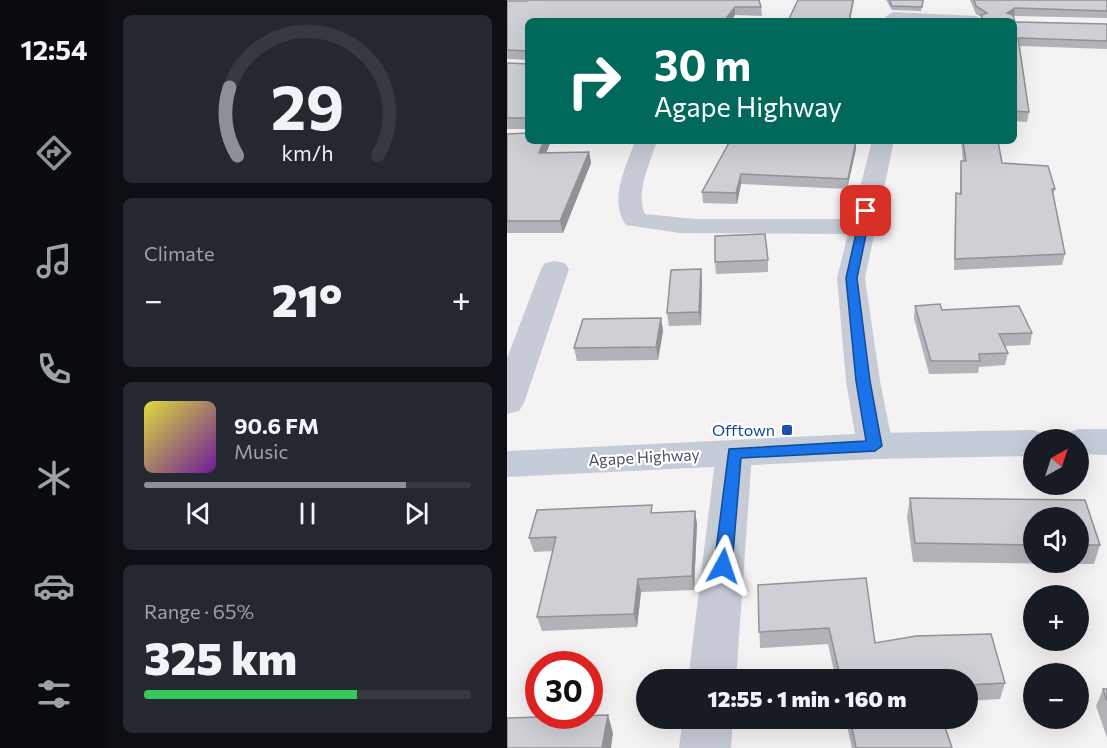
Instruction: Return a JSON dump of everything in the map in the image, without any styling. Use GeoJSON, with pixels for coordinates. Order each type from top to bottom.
{"type":"FeatureCollection","features":[{"type":"Feature","properties":{"kind":"street"},"geometry":{"type":"LineString","coordinates":[[894,13],[945,18]]}},
{"type":"Feature","properties":{"kind":"street"},"geometry":{"type":"LineString","coordinates":[[645,144],[630,192],[629,206],[635,220],[660,226],[862,227]]}},
{"type":"Feature","properties":{"kind":"street"},"geometry":{"type":"LineString","coordinates":[[875,446],[863,381],[851,278],[882,144]]}},
{"type":"Feature","properties":{"kind":"street"},"geometry":{"type":"LineString","coordinates":[[507,403],[555,269]]}},
{"type":"Feature","properties":{"kind":"street"},"geometry":{"type":"LineString","coordinates":[[1089,442],[1107,442]]}},
{"type":"Feature","properties":{"kind":"street","name":"Agape Highway"},"geometry":{"type":"LineString","coordinates":[[507,464],[875,446],[1023,443]]}},
{"type":"Feature","properties":{"kind":"street"},"geometry":{"type":"LineString","coordinates":[[713,669],[734,453]]}},
{"type":"Feature","properties":{"kind":"street"},"geometry":{"type":"LineString","coordinates":[[705,748],[707,729]]}},
{"type":"Feature","properties":{"kind":"building"},"geometry":{"type":"Polygon","coordinates":[[[759,0],[761,7],[735,7],[726,18],[525,18],[525,51],[507,50],[507,2],[759,0]]]}},
{"type":"Feature","properties":{"kind":"building"},"geometry":{"type":"Polygon","coordinates":[[[798,0],[853,0],[850,18],[789,18],[798,0]]]}},
{"type":"Feature","properties":{"kind":"building"},"geometry":{"type":"Polygon","coordinates":[[[889,0],[923,0],[922,7],[892,6],[889,0]]]}},
{"type":"Feature","properties":{"kind":"building"},"geometry":{"type":"Polygon","coordinates":[[[974,0],[1107,0],[1107,11],[1015,8],[1007,13],[1013,15],[1014,18],[982,18],[981,15],[987,13],[976,6],[974,0]]]}},
{"type":"Feature","properties":{"kind":"building"},"geometry":{"type":"Polygon","coordinates":[[[1017,22],[1107,24],[1107,41],[1018,38],[1029,112],[1017,111],[1017,22]]]}},
{"type":"Feature","properties":{"kind":"building"},"geometry":{"type":"Polygon","coordinates":[[[507,63],[525,64],[525,118],[507,118],[507,63]]]}},
{"type":"Feature","properties":{"kind":"building"},"geometry":{"type":"Polygon","coordinates":[[[525,133],[525,144],[543,144],[539,153],[589,152],[560,221],[507,221],[507,134],[525,133]]]}},
{"type":"Feature","properties":{"kind":"building"},"geometry":{"type":"Polygon","coordinates":[[[728,144],[855,144],[848,179],[741,174],[736,193],[702,192],[728,144]]]}},
{"type":"Feature","properties":{"kind":"building"},"geometry":{"type":"Polygon","coordinates":[[[963,144],[999,144],[1002,163],[1048,166],[1055,189],[1052,189],[1065,254],[955,259],[956,193],[961,194],[961,161],[966,161],[963,144]]]}},
{"type":"Feature","properties":{"kind":"building"},"geometry":{"type":"Polygon","coordinates":[[[765,234],[768,260],[715,262],[715,236],[765,234]]]}},
{"type":"Feature","properties":{"kind":"building"},"geometry":{"type":"Polygon","coordinates":[[[701,269],[699,312],[667,313],[671,270],[701,269]]]}},
{"type":"Feature","properties":{"kind":"building"},"geometry":{"type":"Polygon","coordinates":[[[940,304],[942,310],[1019,306],[1032,333],[999,334],[1008,353],[979,354],[980,361],[931,361],[915,306],[940,304]]]}},
{"type":"Feature","properties":{"kind":"building"},"geometry":{"type":"Polygon","coordinates":[[[661,318],[656,347],[574,348],[583,319],[661,318]]]}},
{"type":"Feature","properties":{"kind":"building"},"geometry":{"type":"Polygon","coordinates":[[[910,498],[1085,500],[1087,507],[1023,507],[1023,545],[915,543],[910,498]]]}},
{"type":"Feature","properties":{"kind":"building"},"geometry":{"type":"Polygon","coordinates":[[[652,505],[651,513],[695,511],[692,576],[638,579],[634,614],[537,617],[556,537],[529,538],[537,510],[652,505]]]}},
{"type":"Feature","properties":{"kind":"building"},"geometry":{"type":"Polygon","coordinates":[[[1089,512],[1100,545],[1089,545],[1089,512]]]}},
{"type":"Feature","properties":{"kind":"building"},"geometry":{"type":"Polygon","coordinates":[[[866,578],[875,643],[916,636],[991,634],[1005,683],[978,684],[978,669],[838,669],[829,628],[759,632],[758,585],[866,578]]]}},
{"type":"Feature","properties":{"kind":"building"},"geometry":{"type":"Polygon","coordinates":[[[1103,689],[1107,689],[1107,701],[1103,689]]]}},
{"type":"Feature","properties":{"kind":"building"},"geometry":{"type":"Polygon","coordinates":[[[603,715],[608,715],[602,748],[507,748],[507,718],[525,717],[525,729],[603,729],[603,715]]]}},
{"type":"Feature","properties":{"kind":"building"},"geometry":{"type":"Polygon","coordinates":[[[852,729],[946,729],[952,748],[856,748],[852,729]]]}},
{"type":"Feature","properties":{"kind":"place","name":"Offtown"},"geometry":{"type":"Point","coordinates":[787,430]}},
{"type":"Feature","properties":{"kind":"route"},"geometry":{"type":"LineString","coordinates":[[723,566],[734,453],[875,446],[863,381],[851,278],[866,211]]}}]}
